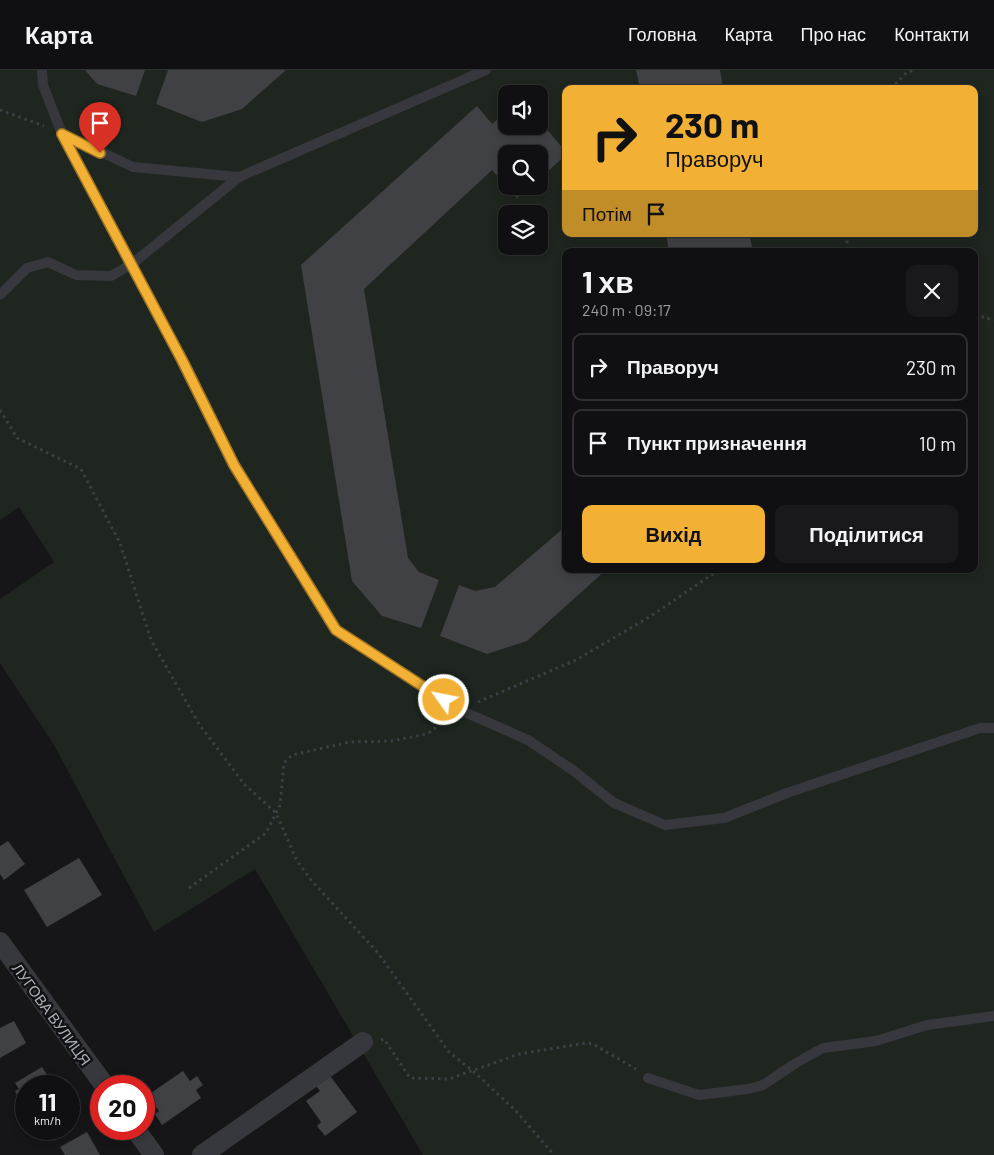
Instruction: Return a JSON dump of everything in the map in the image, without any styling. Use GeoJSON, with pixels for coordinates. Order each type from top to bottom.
{"type":"FeatureCollection","features":[{"type":"Feature","properties":{"kind":"street","name":"ЛУГОВА ВУЛИЦЯ"},"geometry":{"type":"LineString","coordinates":[[0,942],[97,1075]]}},
{"type":"Feature","properties":{"kind":"street"},"geometry":{"type":"LineString","coordinates":[[202,1155],[363,1042]]}},
{"type":"Feature","properties":{"kind":"street"},"geometry":{"type":"LineString","coordinates":[[143,1140],[154,1155]]}},
{"type":"Feature","properties":{"kind":"lane"},"geometry":{"type":"LineString","coordinates":[[42,70],[43,85],[62,134],[132,264],[234,465],[336,630],[460,710],[528,740],[574,770],[614,803],[665,826],[724,818],[787,793],[961,734],[980,728],[994,728]]}},
{"type":"Feature","properties":{"kind":"lane"},"geometry":{"type":"LineString","coordinates":[[0,295],[27,268],[48,262],[76,275],[111,276],[132,264],[239,177],[486,70]]}},
{"type":"Feature","properties":{"kind":"lane"},"geometry":{"type":"LineString","coordinates":[[62,134],[133,167],[239,177]]}},
{"type":"Feature","properties":{"kind":"lane"},"geometry":{"type":"LineString","coordinates":[[648,1078],[699,1094],[748,1089],[763,1085],[796,1063],[824,1048],[876,1041],[927,1025],[994,1016]]}},
{"type":"Feature","properties":{"kind":"path"},"geometry":{"type":"LineString","coordinates":[[895,85],[905,74],[913,70]]}},
{"type":"Feature","properties":{"kind":"path"},"geometry":{"type":"LineString","coordinates":[[0,110],[62,134]]}},
{"type":"Feature","properties":{"kind":"path"},"geometry":{"type":"LineString","coordinates":[[978,316],[994,320]]}},
{"type":"Feature","properties":{"kind":"path"},"geometry":{"type":"LineString","coordinates":[[0,410],[17,438],[81,469],[120,542],[151,640],[199,724],[244,784],[276,813],[297,861],[311,880],[378,953],[449,1052],[473,1071],[515,1110],[554,1155]]}},
{"type":"Feature","properties":{"kind":"path"},"geometry":{"type":"LineString","coordinates":[[189,888],[266,833],[280,805],[284,763],[292,755],[350,742],[391,741],[427,734],[460,710],[576,660],[651,616],[714,573]]}},
{"type":"Feature","properties":{"kind":"path"},"geometry":{"type":"LineString","coordinates":[[363,1042],[384,1039],[410,1078],[449,1078],[519,1054],[586,1043],[594,1044],[648,1078]]}},
{"type":"Feature","properties":{"kind":"shaded area"},"geometry":{"type":"Polygon","coordinates":[[[0,70],[994,70],[994,1155],[423,1155],[255,869],[154,932],[54,745],[0,663],[0,599],[54,562],[19,507],[0,520],[0,70]]]}},
{"type":"Feature","properties":{"kind":"building"},"geometry":{"type":"Polygon","coordinates":[[[85,70],[145,70],[136,96],[97,84],[85,70]]]}},
{"type":"Feature","properties":{"kind":"building"},"geometry":{"type":"Polygon","coordinates":[[[168,70],[286,70],[242,109],[202,122],[156,104],[168,70]]]}},
{"type":"Feature","properties":{"kind":"building"},"geometry":{"type":"Polygon","coordinates":[[[636,70],[720,70],[722,85],[639,85],[636,70]]]}},
{"type":"Feature","properties":{"kind":"building"},"geometry":{"type":"Polygon","coordinates":[[[477,106],[492,124],[498,119],[498,135],[548,135],[548,131],[562,147],[562,159],[548,171],[548,145],[498,145],[498,177],[492,170],[364,289],[408,558],[419,572],[439,580],[421,628],[382,616],[352,581],[301,265],[477,106]]]}},
{"type":"Feature","properties":{"kind":"building"},"geometry":{"type":"Polygon","coordinates":[[[667,237],[750,237],[752,248],[668,248],[667,237]]]}},
{"type":"Feature","properties":{"kind":"building"},"geometry":{"type":"Polygon","coordinates":[[[562,529],[562,573],[603,573],[527,641],[487,654],[440,636],[459,585],[475,591],[495,587],[562,529]]]}},
{"type":"Feature","properties":{"kind":"building"},"geometry":{"type":"Polygon","coordinates":[[[8,841],[25,864],[4,880],[0,874],[0,846],[8,841]]]}},
{"type":"Feature","properties":{"kind":"building"},"geometry":{"type":"Polygon","coordinates":[[[79,858],[102,895],[47,927],[24,890],[79,858]]]}},
{"type":"Feature","properties":{"kind":"building"},"geometry":{"type":"Polygon","coordinates":[[[14,1021],[26,1043],[0,1058],[0,1028],[14,1021]]]}},
{"type":"Feature","properties":{"kind":"building"},"geometry":{"type":"Polygon","coordinates":[[[42,1067],[47,1075],[28,1075],[42,1067]]]}},
{"type":"Feature","properties":{"kind":"building"},"geometry":{"type":"Polygon","coordinates":[[[183,1071],[190,1081],[197,1076],[203,1085],[196,1090],[201,1098],[162,1125],[155,1114],[159,1111],[155,1105],[155,1090],[183,1071]]]}},
{"type":"Feature","properties":{"kind":"building"},"geometry":{"type":"Polygon","coordinates":[[[328,1073],[357,1112],[325,1136],[317,1126],[321,1122],[306,1101],[320,1091],[314,1083],[328,1073]]]}},
{"type":"Feature","properties":{"kind":"building"},"geometry":{"type":"Polygon","coordinates":[[[87,1132],[100,1155],[65,1155],[60,1147],[73,1140],[80,1140],[80,1136],[87,1132]]]}},
{"type":"Feature","properties":{"kind":"route"},"geometry":{"type":"LineString","coordinates":[[100,153],[62,134],[182,360],[234,465],[336,630],[444,700]]}}]}
